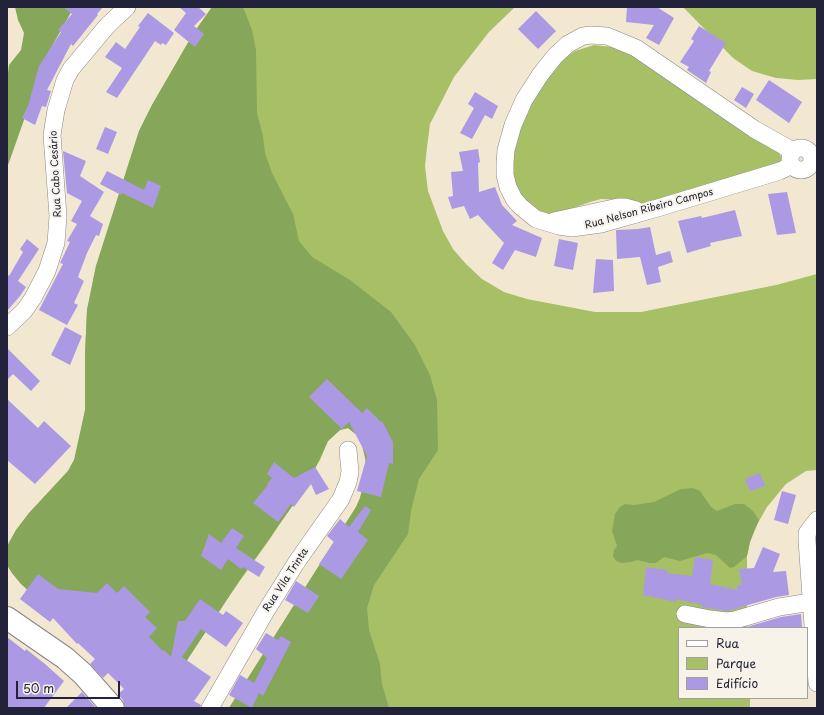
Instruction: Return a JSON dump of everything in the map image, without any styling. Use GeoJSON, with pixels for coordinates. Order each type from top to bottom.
{"type":"FeatureCollection","features":[{"type":"Feature","properties":{"kind":"main road"},"geometry":{"type":"LineString","coordinates":[[7,618],[65,658],[83,674],[113,708]]}},
{"type":"Feature","properties":{"kind":"street","name":"Rua Cabo Cesário"},"geometry":{"type":"LineString","coordinates":[[7,327],[24,311],[33,298],[47,271],[56,242],[58,216],[52,135],[56,110],[64,80],[71,69],[107,26],[127,7]]}},
{"type":"Feature","properties":{"kind":"street","name":"Rua Nelson Ribeiro Campos"},"geometry":{"type":"LineString","coordinates":[[599,35],[607,36],[636,48],[754,129],[807,157],[780,171],[601,224],[583,227],[559,226],[528,214],[514,199],[508,187],[506,175],[506,150],[512,125],[524,100],[540,75],[562,50],[572,42],[583,36],[599,35]]}},
{"type":"Feature","properties":{"kind":"street","name":"Rua Vila Trinta"},"geometry":{"type":"LineString","coordinates":[[210,708],[266,611],[296,563],[341,499],[348,482],[350,472],[348,450]]}},
{"type":"Feature","properties":{"kind":"street"},"geometry":{"type":"LineString","coordinates":[[817,520],[807,533],[813,562],[811,602],[817,683]]}},
{"type":"Feature","properties":{"kind":"street"},"geometry":{"type":"LineString","coordinates":[[685,614],[727,621],[779,607],[811,602]]}},
{"type":"Feature","properties":{"kind":"green space"},"geometry":{"type":"Polygon","coordinates":[[[15,7],[74,7],[47,55],[7,168],[7,81],[9,65],[21,50],[24,33],[18,20],[15,7]]]}},
{"type":"Feature","properties":{"kind":"green space"},"geometry":{"type":"Polygon","coordinates":[[[212,7],[515,7],[489,32],[454,77],[430,124],[425,166],[428,191],[443,231],[453,249],[482,279],[504,292],[527,299],[595,312],[641,312],[776,285],[817,274],[817,470],[806,471],[786,484],[767,507],[754,530],[747,556],[747,627],[678,627],[678,699],[750,699],[750,708],[229,708],[356,507],[360,498],[366,464],[365,457],[361,441],[358,436],[348,428],[340,430],[328,441],[320,460],[270,539],[226,600],[21,584],[7,565],[7,547],[16,530],[29,513],[68,471],[74,460],[85,410],[87,310],[96,266],[139,131],[152,105],[193,34],[212,7]]]}},
{"type":"Feature","properties":{"kind":"green space"},"geometry":{"type":"Polygon","coordinates":[[[212,7],[243,7],[252,30],[256,50],[257,113],[263,136],[265,153],[272,173],[293,214],[299,241],[312,257],[350,280],[391,312],[415,345],[430,375],[437,400],[438,450],[419,479],[411,511],[408,534],[374,585],[367,608],[369,630],[380,664],[382,684],[389,708],[229,708],[356,507],[360,498],[366,464],[365,457],[361,441],[358,436],[348,428],[340,430],[328,441],[308,484],[240,580],[178,674],[39,601],[21,584],[7,565],[7,547],[16,530],[29,513],[68,471],[74,460],[85,410],[87,310],[96,266],[139,131],[152,105],[193,34],[212,7]]]}},
{"type":"Feature","properties":{"kind":"green space"},"geometry":{"type":"Polygon","coordinates":[[[683,7],[817,7],[817,79],[798,80],[776,78],[752,71],[733,58],[683,7]]]}},
{"type":"Feature","properties":{"kind":"green space"},"geometry":{"type":"Polygon","coordinates":[[[594,45],[612,47],[642,60],[777,150],[782,158],[781,164],[646,206],[627,200],[601,199],[550,215],[540,212],[526,202],[516,187],[512,169],[512,158],[519,123],[533,97],[563,59],[575,51],[594,45]]]}},
{"type":"Feature","properties":{"kind":"green space"},"geometry":{"type":"Polygon","coordinates":[[[693,488],[700,491],[711,507],[717,511],[735,504],[744,504],[753,511],[759,520],[750,542],[747,556],[734,567],[730,568],[716,555],[707,553],[680,561],[664,557],[656,563],[637,560],[622,563],[616,561],[613,556],[614,550],[617,546],[612,531],[615,514],[620,507],[625,504],[634,505],[654,502],[681,489],[693,488]]]}},
{"type":"Feature","properties":{"kind":"building"},"geometry":{"type":"Polygon","coordinates":[[[63,7],[103,7],[73,46],[71,44],[47,90],[51,91],[46,107],[42,106],[35,125],[22,118],[28,106],[39,66],[61,32],[58,30],[72,14],[63,7]]]}},
{"type":"Feature","properties":{"kind":"building"},"geometry":{"type":"Polygon","coordinates":[[[179,7],[198,7],[206,14],[194,26],[204,34],[195,47],[174,30],[186,13],[179,7]]]}},
{"type":"Feature","properties":{"kind":"building"},"geometry":{"type":"Polygon","coordinates":[[[627,7],[657,7],[674,18],[659,45],[646,38],[654,25],[626,22],[627,7]]]}},
{"type":"Feature","properties":{"kind":"building"},"geometry":{"type":"Polygon","coordinates":[[[536,11],[556,31],[538,49],[518,29],[536,11]]]}},
{"type":"Feature","properties":{"kind":"building"},"geometry":{"type":"Polygon","coordinates":[[[148,13],[174,33],[166,45],[162,43],[161,45],[155,41],[117,98],[106,92],[122,68],[105,57],[116,42],[125,49],[140,27],[138,26],[148,13]]]}},
{"type":"Feature","properties":{"kind":"building"},"geometry":{"type":"Polygon","coordinates":[[[699,26],[726,43],[709,71],[711,72],[706,83],[687,70],[689,67],[680,62],[694,41],[691,39],[699,26]]]}},
{"type":"Feature","properties":{"kind":"building"},"geometry":{"type":"Polygon","coordinates":[[[769,80],[802,102],[789,123],[756,100],[769,80]]]}},
{"type":"Feature","properties":{"kind":"building"},"geometry":{"type":"Polygon","coordinates":[[[742,87],[754,94],[746,108],[734,100],[742,87]]]}},
{"type":"Feature","properties":{"kind":"building"},"geometry":{"type":"Polygon","coordinates":[[[475,92],[498,106],[492,119],[485,115],[472,139],[460,133],[474,108],[468,104],[475,92]]]}},
{"type":"Feature","properties":{"kind":"building"},"geometry":{"type":"Polygon","coordinates":[[[105,127],[117,132],[108,154],[96,149],[105,127]]]}},
{"type":"Feature","properties":{"kind":"building"},"geometry":{"type":"Polygon","coordinates":[[[478,149],[480,162],[478,163],[479,192],[495,187],[502,205],[517,221],[512,225],[542,238],[536,257],[515,250],[503,270],[492,263],[504,243],[478,215],[470,219],[464,206],[452,209],[448,197],[453,196],[451,172],[463,171],[459,152],[478,149]]]}},
{"type":"Feature","properties":{"kind":"building"},"geometry":{"type":"Polygon","coordinates":[[[63,151],[86,161],[80,176],[104,192],[90,216],[103,224],[99,236],[96,235],[87,253],[78,277],[84,281],[74,303],[78,305],[67,325],[39,310],[63,264],[60,263],[70,242],[67,241],[77,224],[71,221],[82,201],[67,193],[63,151]]]}},
{"type":"Feature","properties":{"kind":"building"},"geometry":{"type":"Polygon","coordinates":[[[107,171],[144,190],[148,180],[161,186],[153,208],[122,193],[121,195],[100,184],[107,171]]]}},
{"type":"Feature","properties":{"kind":"building"},"geometry":{"type":"Polygon","coordinates":[[[787,192],[796,233],[777,235],[768,194],[787,192]]]}},
{"type":"Feature","properties":{"kind":"building"},"geometry":{"type":"Polygon","coordinates":[[[735,210],[742,236],[710,243],[711,246],[687,253],[678,221],[701,216],[702,218],[735,210]]]}},
{"type":"Feature","properties":{"kind":"building"},"geometry":{"type":"Polygon","coordinates":[[[650,227],[656,255],[670,251],[673,262],[658,267],[661,282],[647,285],[640,257],[617,259],[616,230],[650,227]]]}},
{"type":"Feature","properties":{"kind":"building"},"geometry":{"type":"Polygon","coordinates":[[[27,239],[39,249],[18,281],[26,287],[7,311],[7,274],[9,276],[23,252],[20,249],[27,239]]]}},
{"type":"Feature","properties":{"kind":"building"},"geometry":{"type":"Polygon","coordinates":[[[559,239],[578,243],[573,270],[554,266],[559,239]]]}},
{"type":"Feature","properties":{"kind":"building"},"geometry":{"type":"Polygon","coordinates":[[[596,259],[613,260],[614,291],[593,293],[596,259]]]}},
{"type":"Feature","properties":{"kind":"building"},"geometry":{"type":"Polygon","coordinates":[[[65,327],[82,336],[70,365],[51,355],[65,327]]]}},
{"type":"Feature","properties":{"kind":"building"},"geometry":{"type":"Polygon","coordinates":[[[7,348],[40,381],[31,391],[13,374],[7,380],[7,348]]]}},
{"type":"Feature","properties":{"kind":"building"},"geometry":{"type":"Polygon","coordinates":[[[327,379],[362,413],[367,408],[381,422],[382,421],[393,442],[393,464],[389,463],[381,497],[357,491],[367,456],[349,422],[342,429],[309,397],[327,379]]]}},
{"type":"Feature","properties":{"kind":"building"},"geometry":{"type":"Polygon","coordinates":[[[7,399],[38,428],[44,421],[71,446],[35,484],[7,460],[7,399]]]}},
{"type":"Feature","properties":{"kind":"building"},"geometry":{"type":"Polygon","coordinates":[[[274,462],[294,478],[315,467],[329,489],[316,495],[311,484],[294,507],[291,504],[278,522],[253,503],[272,478],[267,474],[274,462]]]}},
{"type":"Feature","properties":{"kind":"building"},"geometry":{"type":"Polygon","coordinates":[[[760,473],[765,486],[750,491],[745,479],[760,473]]]}},
{"type":"Feature","properties":{"kind":"building"},"geometry":{"type":"Polygon","coordinates":[[[782,491],[796,495],[788,524],[774,520],[782,491]]]}},
{"type":"Feature","properties":{"kind":"building"},"geometry":{"type":"Polygon","coordinates":[[[365,506],[371,510],[358,532],[368,540],[341,579],[319,564],[334,542],[327,536],[340,519],[349,527],[365,506]]]}},
{"type":"Feature","properties":{"kind":"building"},"geometry":{"type":"Polygon","coordinates":[[[232,528],[244,536],[236,548],[265,567],[259,577],[243,567],[241,569],[228,559],[221,570],[201,556],[209,534],[221,543],[232,528]]]}},
{"type":"Feature","properties":{"kind":"building"},"geometry":{"type":"Polygon","coordinates":[[[763,547],[780,554],[773,572],[786,571],[789,595],[776,597],[727,611],[702,607],[702,605],[676,599],[676,602],[643,595],[646,567],[667,570],[667,573],[692,576],[695,557],[713,560],[710,584],[737,590],[737,585],[742,585],[739,569],[754,568],[763,547]]]}},
{"type":"Feature","properties":{"kind":"building"},"geometry":{"type":"Polygon","coordinates":[[[38,574],[58,589],[97,593],[107,583],[117,593],[124,586],[150,612],[145,617],[157,628],[149,637],[171,657],[178,621],[185,621],[200,599],[223,615],[226,611],[243,623],[226,647],[201,629],[182,657],[211,677],[194,701],[201,705],[200,708],[125,708],[123,700],[118,694],[124,689],[108,673],[103,678],[90,664],[95,659],[78,643],[77,644],[53,618],[50,622],[20,599],[38,574]]]}},
{"type":"Feature","properties":{"kind":"building"},"geometry":{"type":"Polygon","coordinates":[[[296,581],[319,596],[308,613],[285,600],[296,581]]]}},
{"type":"Feature","properties":{"kind":"building"},"geometry":{"type":"Polygon","coordinates":[[[801,614],[802,627],[746,627],[781,617],[801,614]]]}},
{"type":"Feature","properties":{"kind":"building"},"geometry":{"type":"Polygon","coordinates":[[[266,633],[278,640],[281,636],[291,642],[263,696],[259,693],[252,708],[229,695],[240,675],[254,683],[267,658],[256,649],[266,633]]]}},
{"type":"Feature","properties":{"kind":"building"},"geometry":{"type":"Polygon","coordinates":[[[7,637],[25,651],[26,649],[64,681],[44,708],[7,708],[7,637]]]}},
{"type":"Feature","properties":{"kind":"building"},"geometry":{"type":"Polygon","coordinates":[[[82,692],[96,708],[66,708],[82,692]]]}}]}
